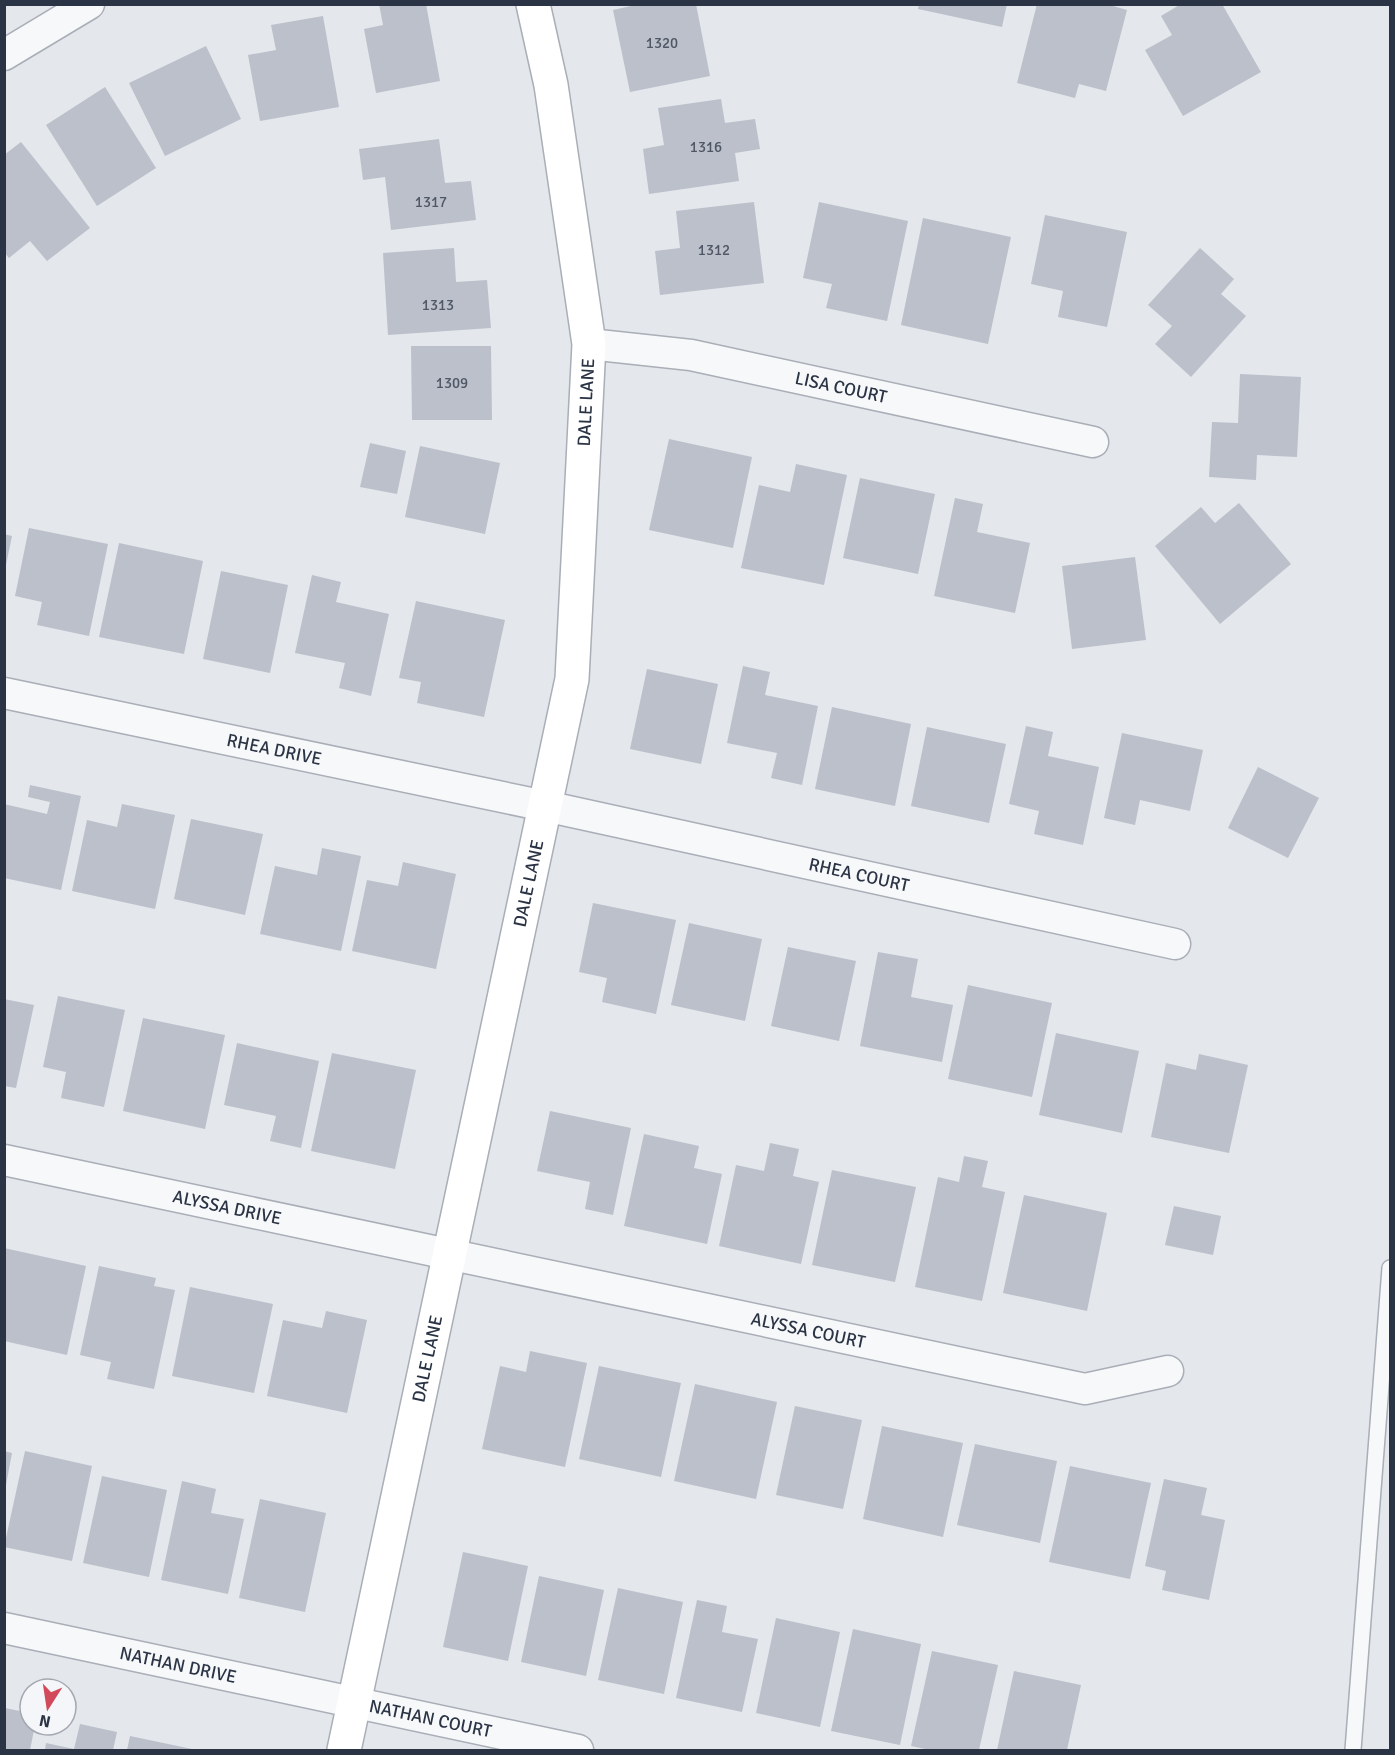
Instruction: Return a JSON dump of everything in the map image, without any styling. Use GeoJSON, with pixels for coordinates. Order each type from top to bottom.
{"type":"FeatureCollection","features":[{"type":"Feature","properties":{"kind":"street"},"geometry":{"type":"LineString","coordinates":[[4,55],[89,4]]}},
{"type":"Feature","properties":{"kind":"street","name":"DALE LANE"},"geometry":{"type":"LineString","coordinates":[[344,1750],[572,679],[589,344],[551,85],[532,4]]}},
{"type":"Feature","properties":{"kind":"street","name":"LISA COURT"},"geometry":{"type":"LineString","coordinates":[[589,344],[691,355],[1093,442]]}},
{"type":"Feature","properties":{"kind":"street","name":"RHEA DRIVE"},"geometry":{"type":"LineString","coordinates":[[4,693],[544,806]]}},
{"type":"Feature","properties":{"kind":"street","name":"RHEA COURT"},"geometry":{"type":"LineString","coordinates":[[544,806],[1175,944]]}},
{"type":"Feature","properties":{"kind":"street","name":"ALYSSA DRIVE"},"geometry":{"type":"LineString","coordinates":[[4,1160],[449,1254]]}},
{"type":"Feature","properties":{"kind":"street","name":"ALYSSA COURT"},"geometry":{"type":"LineString","coordinates":[[449,1254],[1086,1389],[1168,1371]]}},
{"type":"Feature","properties":{"kind":"street","name":"NATHAN DRIVE"},"geometry":{"type":"LineString","coordinates":[[4,1628],[354,1702]]}},
{"type":"Feature","properties":{"kind":"street","name":"NATHAN COURT"},"geometry":{"type":"LineString","coordinates":[[354,1702],[578,1750]]}},
{"type":"Feature","properties":{"kind":"lane"},"geometry":{"type":"LineString","coordinates":[[1353,1750],[1390,1268]]}},
{"type":"Feature","properties":{"kind":"building"},"geometry":{"type":"Polygon","coordinates":[[[379,4],[426,4],[440,81],[376,93],[364,29],[383,25],[379,4]]]}},
{"type":"Feature","properties":{"kind":"building"},"geometry":{"type":"Polygon","coordinates":[[[640,4],[696,4],[710,76],[630,92],[613,10],[640,4]]]}},
{"type":"Feature","properties":{"kind":"building"},"geometry":{"type":"Polygon","coordinates":[[[919,4],[1007,4],[1002,27],[918,9],[919,4]]]}},
{"type":"Feature","properties":{"kind":"building"},"geometry":{"type":"Polygon","coordinates":[[[1037,4],[1106,4],[1127,10],[1106,91],[1079,84],[1075,98],[1017,83],[1037,4]]]}},
{"type":"Feature","properties":{"kind":"building"},"geometry":{"type":"Polygon","coordinates":[[[1181,4],[1222,4],[1261,72],[1183,116],[1145,50],[1172,35],[1161,16],[1181,4]]]}},
{"type":"Feature","properties":{"kind":"building"},"geometry":{"type":"Polygon","coordinates":[[[323,16],[339,107],[260,121],[248,55],[276,50],[271,25],[323,16]]]}},
{"type":"Feature","properties":{"kind":"building"},"geometry":{"type":"Polygon","coordinates":[[[206,46],[241,119],[165,156],[129,83],[206,46]]]}},
{"type":"Feature","properties":{"kind":"building"},"geometry":{"type":"Polygon","coordinates":[[[105,87],[156,168],[97,206],[46,125],[105,87]]]}},
{"type":"Feature","properties":{"kind":"building"},"geometry":{"type":"Polygon","coordinates":[[[721,99],[725,123],[755,119],[760,149],[735,153],[739,181],[649,194],[643,149],[664,145],[658,108],[721,99]]]}},
{"type":"Feature","properties":{"kind":"building"},"geometry":{"type":"Polygon","coordinates":[[[439,139],[445,183],[471,181],[476,220],[391,230],[385,177],[363,180],[359,149],[439,139]]]}},
{"type":"Feature","properties":{"kind":"building"},"geometry":{"type":"Polygon","coordinates":[[[21,142],[90,228],[47,261],[30,241],[9,258],[4,252],[4,155],[21,142]]]}},
{"type":"Feature","properties":{"kind":"building"},"geometry":{"type":"Polygon","coordinates":[[[754,202],[764,283],[660,295],[655,251],[680,248],[676,211],[754,202]]]}},
{"type":"Feature","properties":{"kind":"building"},"geometry":{"type":"Polygon","coordinates":[[[819,202],[908,221],[887,321],[826,308],[832,284],[803,278],[819,202]]]}},
{"type":"Feature","properties":{"kind":"building"},"geometry":{"type":"Polygon","coordinates":[[[1045,215],[1127,232],[1107,327],[1058,317],[1063,291],[1031,284],[1045,215]]]}},
{"type":"Feature","properties":{"kind":"building"},"geometry":{"type":"Polygon","coordinates":[[[923,218],[1011,237],[988,344],[901,325],[923,218]]]}},
{"type":"Feature","properties":{"kind":"building"},"geometry":{"type":"Polygon","coordinates":[[[454,248],[456,282],[487,280],[491,328],[388,335],[383,253],[454,248]]]}},
{"type":"Feature","properties":{"kind":"building"},"geometry":{"type":"Polygon","coordinates":[[[1200,248],[1234,279],[1221,294],[1246,316],[1191,377],[1155,344],[1172,326],[1148,305],[1200,248]]]}},
{"type":"Feature","properties":{"kind":"building"},"geometry":{"type":"Polygon","coordinates":[[[411,346],[491,346],[492,420],[412,420],[411,346]]]}},
{"type":"Feature","properties":{"kind":"building"},"geometry":{"type":"Polygon","coordinates":[[[1240,374],[1301,377],[1297,457],[1257,455],[1256,480],[1209,477],[1212,422],[1238,423],[1240,374]]]}},
{"type":"Feature","properties":{"kind":"building"},"geometry":{"type":"Polygon","coordinates":[[[669,439],[752,457],[733,548],[649,530],[669,439]]]}},
{"type":"Feature","properties":{"kind":"building"},"geometry":{"type":"Polygon","coordinates":[[[370,443],[406,451],[397,494],[360,487],[370,443]]]}},
{"type":"Feature","properties":{"kind":"building"},"geometry":{"type":"Polygon","coordinates":[[[420,446],[500,463],[485,534],[405,517],[420,446]]]}},
{"type":"Feature","properties":{"kind":"building"},"geometry":{"type":"Polygon","coordinates":[[[796,464],[847,475],[824,585],[741,568],[759,485],[790,492],[796,464]]]}},
{"type":"Feature","properties":{"kind":"building"},"geometry":{"type":"Polygon","coordinates":[[[860,478],[935,494],[918,574],[843,558],[860,478]]]}},
{"type":"Feature","properties":{"kind":"building"},"geometry":{"type":"Polygon","coordinates":[[[955,498],[983,504],[977,532],[1030,543],[1015,613],[934,596],[955,498]]]}},
{"type":"Feature","properties":{"kind":"building"},"geometry":{"type":"Polygon","coordinates":[[[1239,503],[1291,564],[1220,624],[1155,546],[1201,507],[1215,523],[1239,503]]]}},
{"type":"Feature","properties":{"kind":"building"},"geometry":{"type":"Polygon","coordinates":[[[29,528],[108,544],[89,636],[37,625],[42,602],[15,596],[29,528]]]}},
{"type":"Feature","properties":{"kind":"building"},"geometry":{"type":"Polygon","coordinates":[[[4,534],[12,536],[6,565],[4,564],[4,534]]]}},
{"type":"Feature","properties":{"kind":"building"},"geometry":{"type":"Polygon","coordinates":[[[119,543],[203,561],[184,654],[99,637],[119,543]]]}},
{"type":"Feature","properties":{"kind":"building"},"geometry":{"type":"Polygon","coordinates":[[[1135,557],[1146,640],[1072,649],[1062,566],[1135,557]]]}},
{"type":"Feature","properties":{"kind":"building"},"geometry":{"type":"Polygon","coordinates":[[[221,571],[288,585],[270,673],[203,659],[221,571]]]}},
{"type":"Feature","properties":{"kind":"building"},"geometry":{"type":"Polygon","coordinates":[[[312,575],[341,582],[336,602],[389,614],[371,696],[339,688],[345,663],[295,653],[312,575]]]}},
{"type":"Feature","properties":{"kind":"building"},"geometry":{"type":"Polygon","coordinates":[[[416,601],[505,620],[484,717],[417,703],[421,682],[399,678],[416,601]]]}},
{"type":"Feature","properties":{"kind":"building"},"geometry":{"type":"Polygon","coordinates":[[[743,666],[770,672],[765,695],[818,706],[802,785],[771,778],[777,753],[727,743],[743,666]]]}},
{"type":"Feature","properties":{"kind":"building"},"geometry":{"type":"Polygon","coordinates":[[[647,669],[718,684],[701,764],[630,749],[647,669]]]}},
{"type":"Feature","properties":{"kind":"building"},"geometry":{"type":"Polygon","coordinates":[[[832,707],[911,724],[895,806],[815,789],[832,707]]]}},
{"type":"Feature","properties":{"kind":"building"},"geometry":{"type":"Polygon","coordinates":[[[1026,726],[1053,732],[1048,756],[1099,767],[1083,845],[1034,834],[1039,811],[1009,804],[1026,726]]]}},
{"type":"Feature","properties":{"kind":"building"},"geometry":{"type":"Polygon","coordinates":[[[927,727],[1006,744],[989,823],[911,806],[927,727]]]}},
{"type":"Feature","properties":{"kind":"building"},"geometry":{"type":"Polygon","coordinates":[[[1122,733],[1203,750],[1190,811],[1140,800],[1135,825],[1104,818],[1122,733]]]}},
{"type":"Feature","properties":{"kind":"building"},"geometry":{"type":"Polygon","coordinates":[[[1258,767],[1319,798],[1288,858],[1228,828],[1258,767]]]}},
{"type":"Feature","properties":{"kind":"building"},"geometry":{"type":"Polygon","coordinates":[[[30,785],[81,796],[61,890],[4,878],[4,804],[47,814],[50,802],[28,797],[30,785]]]}},
{"type":"Feature","properties":{"kind":"building"},"geometry":{"type":"Polygon","coordinates":[[[122,804],[175,815],[155,909],[72,891],[87,820],[117,827],[122,804]]]}},
{"type":"Feature","properties":{"kind":"building"},"geometry":{"type":"Polygon","coordinates":[[[191,819],[263,834],[245,915],[174,899],[191,819]]]}},
{"type":"Feature","properties":{"kind":"building"},"geometry":{"type":"Polygon","coordinates":[[[322,848],[361,856],[341,951],[260,934],[275,866],[317,875],[322,848]]]}},
{"type":"Feature","properties":{"kind":"building"},"geometry":{"type":"Polygon","coordinates":[[[403,862],[456,874],[436,969],[352,951],[367,880],[398,886],[403,862]]]}},
{"type":"Feature","properties":{"kind":"building"},"geometry":{"type":"Polygon","coordinates":[[[593,903],[676,920],[656,1014],[602,1002],[607,978],[579,972],[593,903]]]}},
{"type":"Feature","properties":{"kind":"building"},"geometry":{"type":"Polygon","coordinates":[[[689,923],[762,939],[745,1021],[671,1005],[689,923]]]}},
{"type":"Feature","properties":{"kind":"building"},"geometry":{"type":"Polygon","coordinates":[[[788,947],[856,961],[839,1041],[771,1026],[788,947]]]}},
{"type":"Feature","properties":{"kind":"building"},"geometry":{"type":"Polygon","coordinates":[[[878,952],[918,959],[911,997],[953,1005],[942,1062],[860,1046],[878,952]]]}},
{"type":"Feature","properties":{"kind":"building"},"geometry":{"type":"Polygon","coordinates":[[[968,985],[1052,1003],[1032,1097],[948,1079],[968,985]]]}},
{"type":"Feature","properties":{"kind":"building"},"geometry":{"type":"Polygon","coordinates":[[[58,996],[125,1010],[104,1107],[61,1098],[66,1072],[43,1067],[58,996]]]}},
{"type":"Feature","properties":{"kind":"building"},"geometry":{"type":"Polygon","coordinates":[[[4,999],[34,1005],[16,1088],[4,1086],[4,999]]]}},
{"type":"Feature","properties":{"kind":"building"},"geometry":{"type":"Polygon","coordinates":[[[143,1018],[225,1035],[205,1129],[123,1111],[143,1018]]]}},
{"type":"Feature","properties":{"kind":"building"},"geometry":{"type":"Polygon","coordinates":[[[1056,1033],[1139,1051],[1122,1133],[1039,1115],[1056,1033]]]}},
{"type":"Feature","properties":{"kind":"building"},"geometry":{"type":"Polygon","coordinates":[[[237,1043],[319,1061],[301,1148],[270,1141],[276,1116],[224,1105],[237,1043]]]}},
{"type":"Feature","properties":{"kind":"building"},"geometry":{"type":"Polygon","coordinates":[[[332,1053],[416,1070],[395,1169],[311,1151],[332,1053]]]}},
{"type":"Feature","properties":{"kind":"building"},"geometry":{"type":"Polygon","coordinates":[[[1199,1054],[1248,1065],[1229,1153],[1151,1137],[1166,1063],[1196,1070],[1199,1054]]]}},
{"type":"Feature","properties":{"kind":"building"},"geometry":{"type":"Polygon","coordinates":[[[550,1111],[631,1128],[613,1215],[585,1209],[590,1182],[537,1171],[550,1111]]]}},
{"type":"Feature","properties":{"kind":"building"},"geometry":{"type":"Polygon","coordinates":[[[644,1134],[699,1146],[694,1168],[722,1174],[707,1244],[624,1226],[644,1134]]]}},
{"type":"Feature","properties":{"kind":"building"},"geometry":{"type":"Polygon","coordinates":[[[770,1143],[799,1149],[793,1176],[819,1182],[801,1264],[719,1246],[736,1165],[764,1171],[770,1143]]]}},
{"type":"Feature","properties":{"kind":"building"},"geometry":{"type":"Polygon","coordinates":[[[964,1156],[988,1161],[982,1187],[1005,1192],[982,1301],[915,1287],[938,1177],[959,1182],[964,1156]]]}},
{"type":"Feature","properties":{"kind":"building"},"geometry":{"type":"Polygon","coordinates":[[[832,1170],[916,1187],[895,1282],[812,1265],[832,1170]]]}},
{"type":"Feature","properties":{"kind":"building"},"geometry":{"type":"Polygon","coordinates":[[[1024,1195],[1107,1213],[1087,1311],[1003,1293],[1024,1195]]]}},
{"type":"Feature","properties":{"kind":"building"},"geometry":{"type":"Polygon","coordinates":[[[1174,1206],[1221,1216],[1213,1255],[1165,1245],[1174,1206]]]}},
{"type":"Feature","properties":{"kind":"building"},"geometry":{"type":"Polygon","coordinates":[[[4,1248],[86,1266],[67,1355],[4,1341],[4,1248]]]}},
{"type":"Feature","properties":{"kind":"building"},"geometry":{"type":"Polygon","coordinates":[[[99,1266],[156,1278],[154,1286],[175,1290],[154,1389],[107,1379],[111,1362],[80,1355],[99,1266]]]}},
{"type":"Feature","properties":{"kind":"building"},"geometry":{"type":"Polygon","coordinates":[[[190,1287],[273,1304],[254,1393],[172,1376],[190,1287]]]}},
{"type":"Feature","properties":{"kind":"building"},"geometry":{"type":"Polygon","coordinates":[[[326,1311],[367,1320],[347,1413],[267,1396],[283,1320],[322,1328],[326,1311]]]}},
{"type":"Feature","properties":{"kind":"building"},"geometry":{"type":"Polygon","coordinates":[[[530,1351],[587,1363],[565,1467],[482,1449],[500,1366],[526,1372],[530,1351]]]}},
{"type":"Feature","properties":{"kind":"building"},"geometry":{"type":"Polygon","coordinates":[[[599,1366],[681,1383],[661,1477],[579,1459],[599,1366]]]}},
{"type":"Feature","properties":{"kind":"building"},"geometry":{"type":"Polygon","coordinates":[[[695,1384],[777,1402],[756,1499],[674,1481],[695,1384]]]}},
{"type":"Feature","properties":{"kind":"building"},"geometry":{"type":"Polygon","coordinates":[[[795,1406],[862,1420],[843,1509],[776,1495],[795,1406]]]}},
{"type":"Feature","properties":{"kind":"building"},"geometry":{"type":"Polygon","coordinates":[[[882,1426],[963,1443],[943,1537],[863,1519],[882,1426]]]}},
{"type":"Feature","properties":{"kind":"building"},"geometry":{"type":"Polygon","coordinates":[[[975,1444],[1057,1461],[1040,1543],[957,1525],[975,1444]]]}},
{"type":"Feature","properties":{"kind":"building"},"geometry":{"type":"Polygon","coordinates":[[[4,1451],[12,1453],[6,1485],[4,1485],[4,1451]]]}},
{"type":"Feature","properties":{"kind":"building"},"geometry":{"type":"Polygon","coordinates":[[[25,1451],[92,1466],[72,1561],[4,1547],[25,1451]]]}},
{"type":"Feature","properties":{"kind":"building"},"geometry":{"type":"Polygon","coordinates":[[[1070,1466],[1151,1483],[1130,1579],[1049,1562],[1070,1466]]]}},
{"type":"Feature","properties":{"kind":"building"},"geometry":{"type":"Polygon","coordinates":[[[102,1476],[167,1490],[149,1577],[83,1563],[102,1476]]]}},
{"type":"Feature","properties":{"kind":"building"},"geometry":{"type":"Polygon","coordinates":[[[1164,1479],[1207,1488],[1201,1515],[1225,1520],[1209,1600],[1162,1590],[1166,1571],[1145,1566],[1164,1479]]]}},
{"type":"Feature","properties":{"kind":"building"},"geometry":{"type":"Polygon","coordinates":[[[182,1481],[216,1489],[211,1513],[244,1519],[228,1594],[161,1580],[182,1481]]]}},
{"type":"Feature","properties":{"kind":"building"},"geometry":{"type":"Polygon","coordinates":[[[260,1499],[326,1513],[305,1612],[239,1598],[260,1499]]]}},
{"type":"Feature","properties":{"kind":"building"},"geometry":{"type":"Polygon","coordinates":[[[463,1552],[528,1566],[508,1661],[443,1647],[463,1552]]]}},
{"type":"Feature","properties":{"kind":"building"},"geometry":{"type":"Polygon","coordinates":[[[539,1576],[604,1590],[586,1676],[521,1662],[539,1576]]]}},
{"type":"Feature","properties":{"kind":"building"},"geometry":{"type":"Polygon","coordinates":[[[618,1588],[683,1602],[664,1694],[598,1680],[618,1588]]]}},
{"type":"Feature","properties":{"kind":"building"},"geometry":{"type":"Polygon","coordinates":[[[697,1600],[727,1606],[722,1632],[758,1639],[742,1712],[676,1698],[697,1600]]]}},
{"type":"Feature","properties":{"kind":"building"},"geometry":{"type":"Polygon","coordinates":[[[776,1618],[840,1632],[820,1727],[756,1713],[776,1618]]]}},
{"type":"Feature","properties":{"kind":"building"},"geometry":{"type":"Polygon","coordinates":[[[853,1629],[921,1644],[900,1745],[831,1731],[853,1629]]]}},
{"type":"Feature","properties":{"kind":"building"},"geometry":{"type":"Polygon","coordinates":[[[932,1651],[998,1665],[979,1750],[930,1750],[911,1746],[932,1651]]]}},
{"type":"Feature","properties":{"kind":"building"},"geometry":{"type":"Polygon","coordinates":[[[1014,1671],[1081,1685],[1067,1750],[997,1750],[1014,1671]]]}},
{"type":"Feature","properties":{"kind":"building"},"geometry":{"type":"Polygon","coordinates":[[[5,1708],[18,1711],[18,1737],[33,1737],[30,1750],[5,1750],[5,1708]]]}},
{"type":"Feature","properties":{"kind":"building"},"geometry":{"type":"Polygon","coordinates":[[[80,1724],[117,1732],[113,1750],[45,1750],[46,1743],[74,1749],[80,1724]]]}},
{"type":"Feature","properties":{"kind":"building"},"geometry":{"type":"Polygon","coordinates":[[[130,1736],[192,1749],[192,1750],[127,1750],[130,1736]]]}}]}
